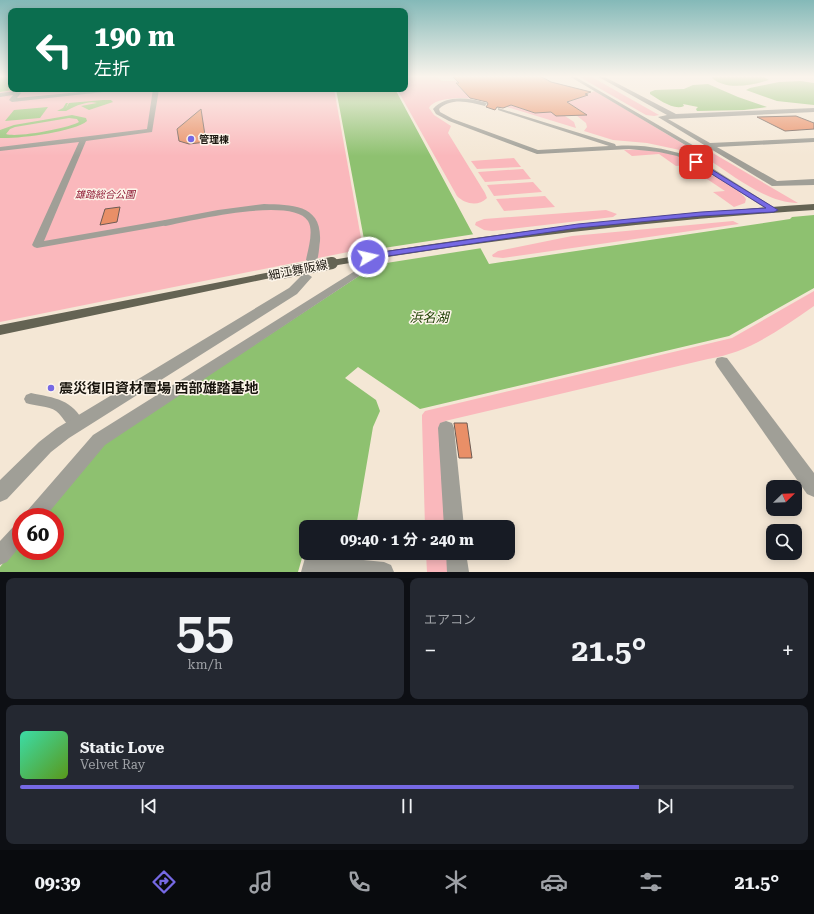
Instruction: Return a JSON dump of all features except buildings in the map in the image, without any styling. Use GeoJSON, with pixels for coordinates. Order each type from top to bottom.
{"type":"FeatureCollection","features":[{"type":"Feature","properties":{"kind":"main road","name":"細江舞阪線"},"geometry":{"type":"LineString","coordinates":[[0,330],[332,263],[486,238],[608,223],[814,207]]}},
{"type":"Feature","properties":{"kind":"street"},"geometry":{"type":"LineString","coordinates":[[649,103],[674,116]]}},
{"type":"Feature","properties":{"kind":"street"},"geometry":{"type":"LineString","coordinates":[[814,110],[661,117],[775,184],[814,182]]}},
{"type":"Feature","properties":{"kind":"street"},"geometry":{"type":"LineString","coordinates":[[709,145],[814,140]]}},
{"type":"Feature","properties":{"kind":"street"},"geometry":{"type":"LineString","coordinates":[[165,223],[268,206],[295,209],[307,214],[314,224],[312,260]]}},
{"type":"Feature","properties":{"kind":"street"},"geometry":{"type":"LineString","coordinates":[[0,493],[45,447],[77,424],[293,291],[306,277]]}},
{"type":"Feature","properties":{"kind":"street"},"geometry":{"type":"LineString","coordinates":[[722,362],[814,488]]}},
{"type":"Feature","properties":{"kind":"street"},"geometry":{"type":"LineString","coordinates":[[446,428],[453,520]]}},
{"type":"Feature","properties":{"kind":"street"},"geometry":{"type":"LineString","coordinates":[[457,560],[458,572]]}},
{"type":"Feature","properties":{"kind":"lane"},"geometry":{"type":"LineString","coordinates":[[0,149],[150,131],[154,103]]}},
{"type":"Feature","properties":{"kind":"lane"},"geometry":{"type":"LineString","coordinates":[[449,103],[440,105],[436,109],[438,113],[451,120],[537,152],[620,147],[659,150],[696,162],[774,210]]}},
{"type":"Feature","properties":{"kind":"lane"},"geometry":{"type":"LineString","coordinates":[[481,103],[485,104]]}},
{"type":"Feature","properties":{"kind":"lane"},"geometry":{"type":"LineString","coordinates":[[617,103],[694,148],[699,152],[696,162]]}},
{"type":"Feature","properties":{"kind":"lane"},"geometry":{"type":"LineString","coordinates":[[500,109],[620,147]]}},
{"type":"Feature","properties":{"kind":"lane"},"geometry":{"type":"LineString","coordinates":[[83,139],[37,245],[165,223]]}},
{"type":"Feature","properties":{"kind":"lane"},"geometry":{"type":"LineString","coordinates":[[41,508],[99,440],[355,274]]}},
{"type":"Feature","properties":{"kind":"lane"},"geometry":{"type":"LineString","coordinates":[[31,398],[60,405],[77,424]]}},
{"type":"Feature","properties":{"kind":"lane"},"geometry":{"type":"LineString","coordinates":[[0,555],[12,541]]}},
{"type":"Feature","properties":{"kind":"lane"},"geometry":{"type":"LineString","coordinates":[[311,572],[312,565],[384,572]]}},
{"type":"Feature","properties":{"kind":"green space","name":"雄踏総合公園"},"geometry":{"type":"Polygon","coordinates":[[[0,103],[336,103],[363,249],[0,322],[0,103]]]}},
{"type":"Feature","properties":{"kind":"green space"},"geometry":{"type":"Polygon","coordinates":[[[405,103],[434,103],[429,108],[434,115],[451,126],[448,133],[487,198],[480,203],[468,203],[457,196],[405,103]]]}},
{"type":"Feature","properties":{"kind":"green space"},"geometry":{"type":"Polygon","coordinates":[[[568,103],[614,103],[690,148],[694,153],[647,143],[613,140],[584,131],[587,127],[586,123],[576,115],[585,113],[568,103]]]}},
{"type":"Feature","properties":{"kind":"green space"},"geometry":{"type":"Polygon","coordinates":[[[625,103],[637,103],[659,115],[646,115],[625,103]]]}},
{"type":"Feature","properties":{"kind":"green space"},"geometry":{"type":"Polygon","coordinates":[[[507,104],[535,113],[551,112],[556,116],[565,116],[574,122],[576,128],[507,107],[509,106],[507,104]]]}},
{"type":"Feature","properties":{"kind":"green space"},"geometry":{"type":"Polygon","coordinates":[[[624,150],[644,150],[675,155],[694,163],[702,169],[696,170],[686,165],[676,166],[659,154],[632,156],[624,150]]]}},
{"type":"Feature","properties":{"kind":"green space"},"geometry":{"type":"Polygon","coordinates":[[[711,152],[798,203],[775,199],[751,188],[709,160],[711,152]]]}},
{"type":"Feature","properties":{"kind":"green space"},"geometry":{"type":"Polygon","coordinates":[[[514,158],[521,167],[477,169],[471,161],[514,158]]]}},
{"type":"Feature","properties":{"kind":"green space"},"geometry":{"type":"Polygon","coordinates":[[[523,169],[531,179],[485,182],[478,172],[523,169]]]}},
{"type":"Feature","properties":{"kind":"green space"},"geometry":{"type":"Polygon","coordinates":[[[704,175],[715,176],[733,186],[746,199],[745,203],[734,207],[713,192],[725,191],[704,177],[704,175]]]}},
{"type":"Feature","properties":{"kind":"green space"},"geometry":{"type":"Polygon","coordinates":[[[533,182],[542,192],[494,196],[487,185],[533,182]]]}},
{"type":"Feature","properties":{"kind":"green space"},"geometry":{"type":"Polygon","coordinates":[[[545,196],[555,207],[504,211],[496,199],[545,196]]]}},
{"type":"Feature","properties":{"kind":"green space"},"geometry":{"type":"Polygon","coordinates":[[[606,210],[617,214],[613,217],[492,231],[484,230],[475,225],[476,222],[484,219],[606,210]]]}},
{"type":"Feature","properties":{"kind":"green space"},"geometry":{"type":"Polygon","coordinates":[[[733,221],[739,224],[503,258],[493,257],[492,255],[498,251],[572,236],[733,221]]]}},
{"type":"Feature","properties":{"kind":"green space"},"geometry":{"type":"Polygon","coordinates":[[[814,291],[814,306],[764,339],[723,356],[445,421],[440,427],[445,520],[425,520],[422,415],[425,411],[732,338],[814,291]]]}},
{"type":"Feature","properties":{"kind":"green space"},"geometry":{"type":"Polygon","coordinates":[[[426,560],[447,560],[448,572],[427,572],[426,560]]]}},
{"type":"Feature","properties":{"kind":"water"},"geometry":{"type":"Polygon","coordinates":[[[68,103],[66,108],[69,103],[86,103],[66,111],[57,111],[68,103]]]}},
{"type":"Feature","properties":{"kind":"water"},"geometry":{"type":"Polygon","coordinates":[[[96,103],[111,103],[89,110],[81,106],[97,103],[96,103]]]}},
{"type":"Feature","properties":{"kind":"water","name":"浜名湖"},"geometry":{"type":"Polygon","coordinates":[[[339,103],[402,103],[489,264],[790,219],[792,217],[814,215],[814,288],[729,336],[420,409],[358,367],[345,378],[376,400],[380,411],[373,427],[357,520],[299,520],[299,560],[301,560],[298,572],[0,572],[0,567],[12,553],[12,560],[64,560],[64,508],[50,508],[105,443],[362,274],[366,250],[339,103]]]}},
{"type":"Feature","properties":{"kind":"water"},"geometry":{"type":"Polygon","coordinates":[[[665,103],[755,103],[767,107],[744,110],[697,111],[696,109],[698,107],[683,104],[684,106],[680,107],[671,106],[665,103]]]}},
{"type":"Feature","properties":{"kind":"water"},"geometry":{"type":"Polygon","coordinates":[[[793,103],[814,103],[814,105],[793,103]]]}},
{"type":"Feature","properties":{"kind":"water"},"geometry":{"type":"Polygon","coordinates":[[[48,107],[40,118],[5,121],[14,110],[48,107]]]}},
{"type":"Feature","properties":{"kind":"water"},"geometry":{"type":"Polygon","coordinates":[[[72,115],[86,118],[87,121],[80,125],[58,131],[32,136],[0,138],[0,130],[14,125],[72,115]],[[69,118],[15,127],[10,129],[6,134],[31,134],[79,122],[77,119],[69,118]]]}},
{"type":"Feature","properties":{"kind":"pier"},"geometry":{"type":"Polygon","coordinates":[[[475,234],[482,248],[361,267],[364,251],[475,234]]]}},
{"type":"Feature","properties":{"kind":"place","name":"管理棟"},"geometry":{"type":"Point","coordinates":[191,139]}},
{"type":"Feature","properties":{"kind":"place","name":"震災復旧資材置場 西部雄踏基地"},"geometry":{"type":"Point","coordinates":[51,388]}},
{"type":"Feature","properties":{"kind":"route"},"geometry":{"type":"LineString","coordinates":[[368,257],[486,238],[578,226],[701,214],[774,210],[704,165],[696,162]]}}]}
